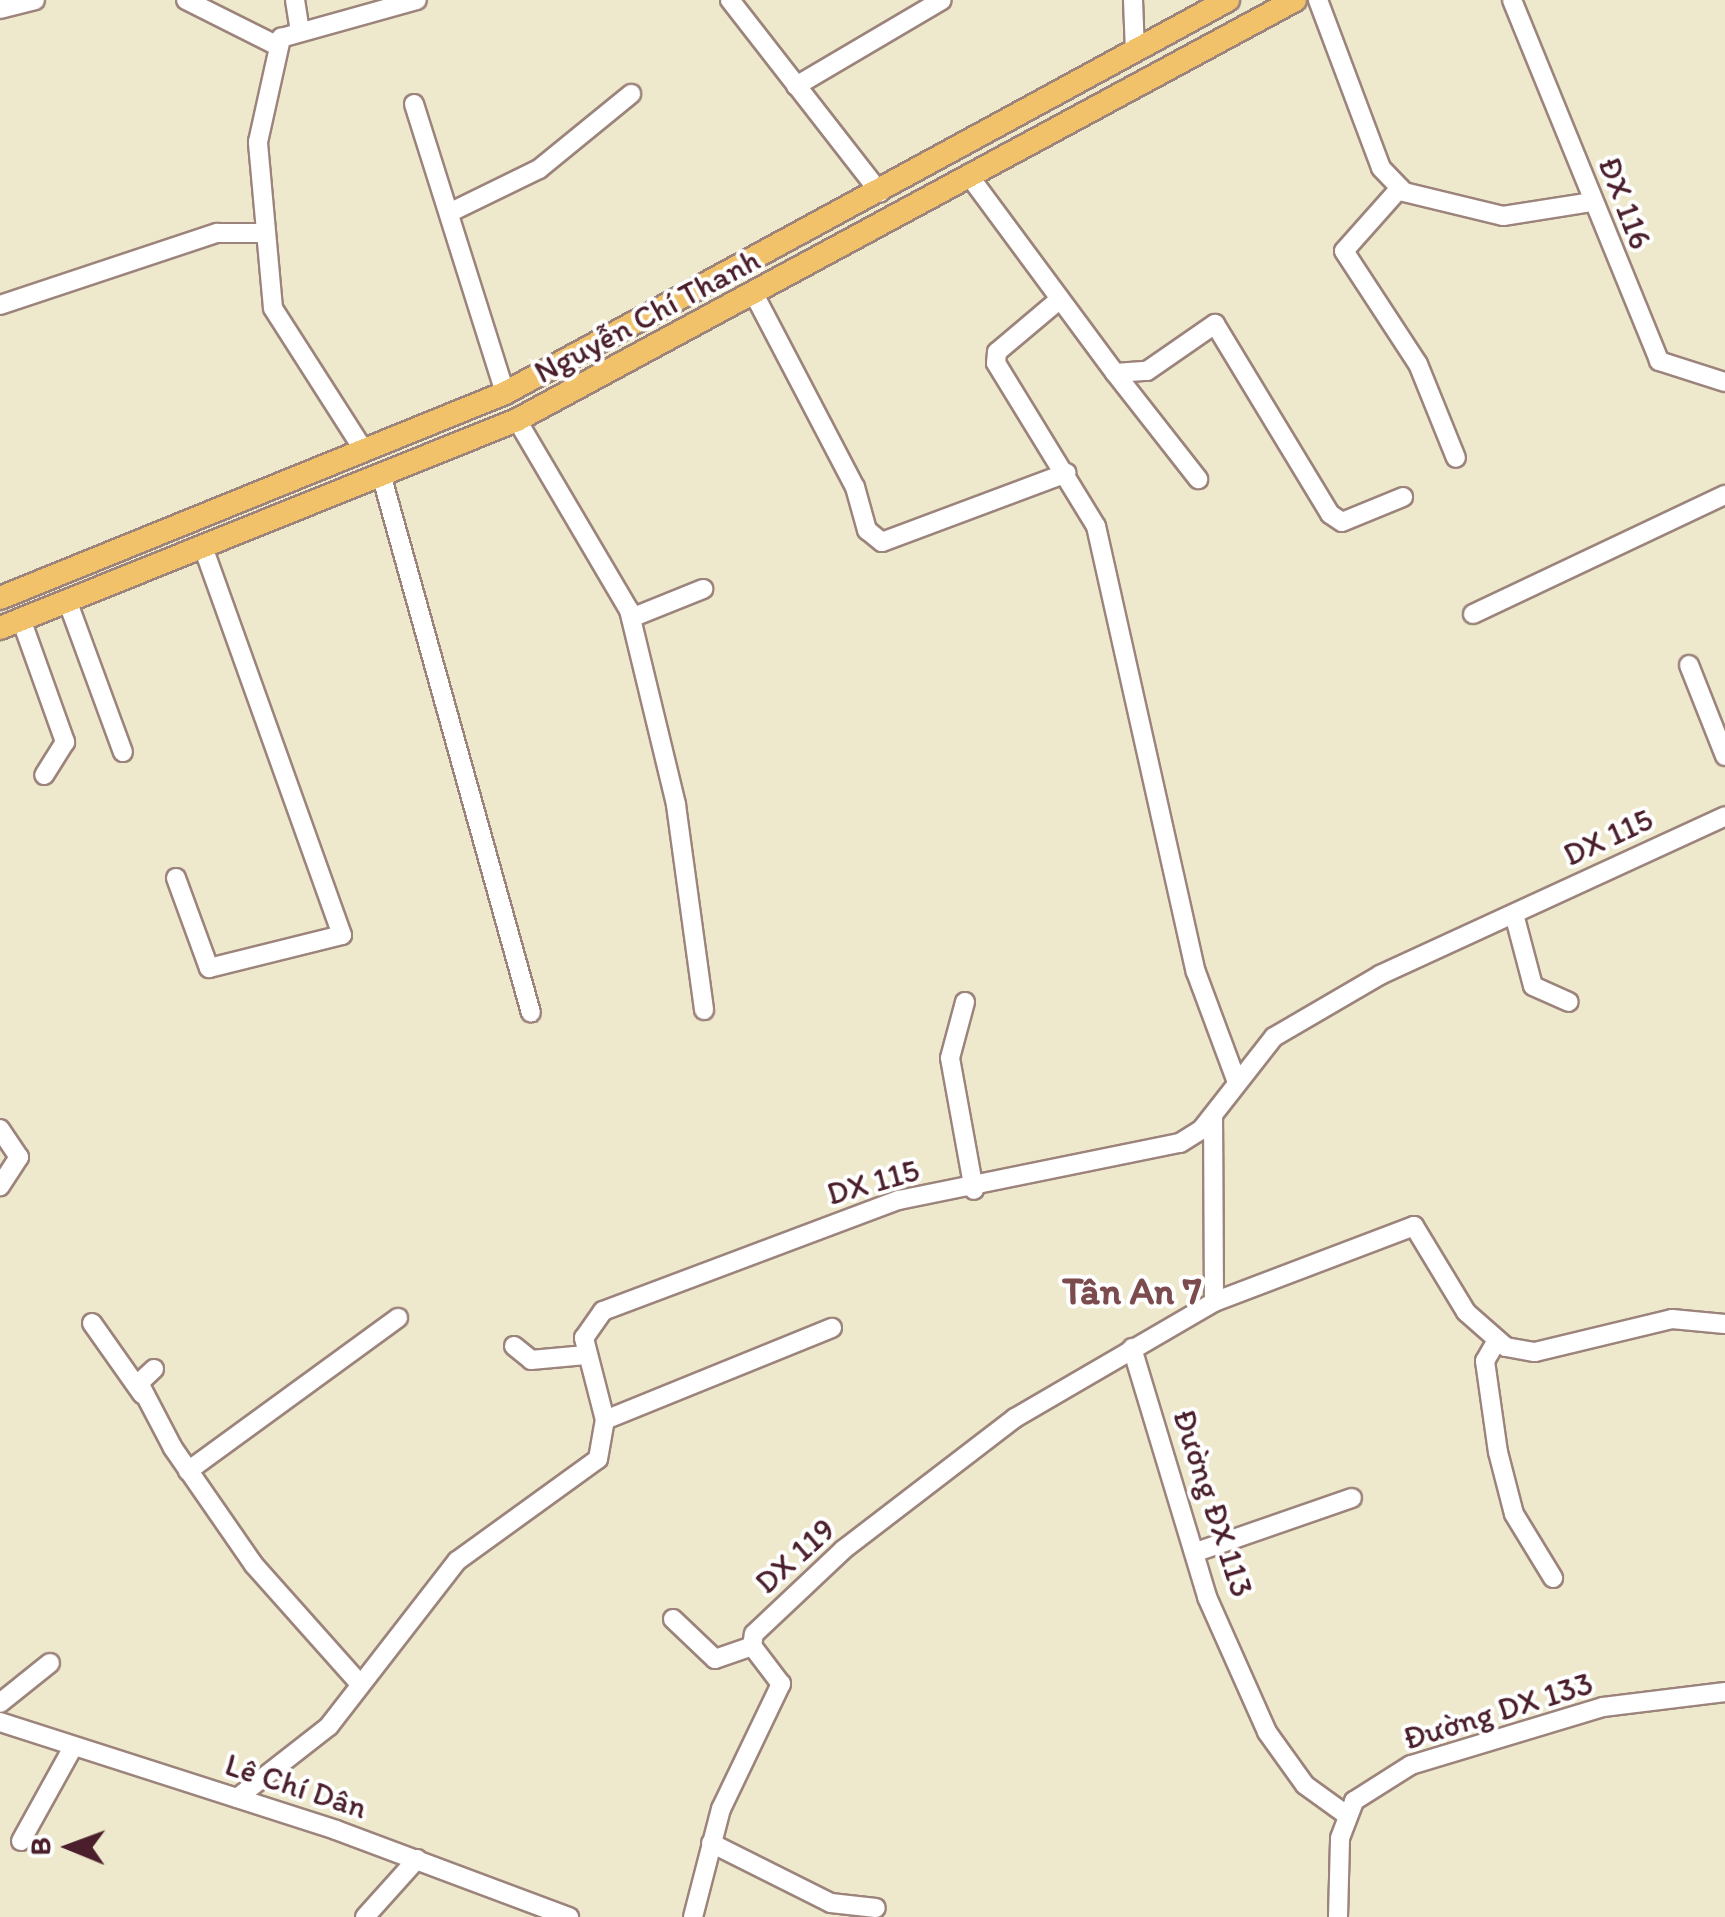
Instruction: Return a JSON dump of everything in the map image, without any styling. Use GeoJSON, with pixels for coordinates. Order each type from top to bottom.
{"type":"FeatureCollection","features":[{"type":"Feature","properties":{"kind":"main road","name":"Nguyễn Chí Thanh"},"geometry":{"type":"LineString","coordinates":[[0,598],[505,392],[880,193],[1228,0]]}},
{"type":"Feature","properties":{"kind":"main road","name":"Nguyễn Chí Thanh"},"geometry":{"type":"LineString","coordinates":[[11,623],[517,420],[756,296],[1295,0]]}},
{"type":"Feature","properties":{"kind":"main road"},"geometry":{"type":"LineString","coordinates":[[1135,52],[1151,81]]}},
{"type":"Feature","properties":{"kind":"main road"},"geometry":{"type":"LineString","coordinates":[[505,392],[517,420]]}},
{"type":"Feature","properties":{"kind":"street"},"geometry":{"type":"LineString","coordinates":[[0,9],[34,0]]}},
{"type":"Feature","properties":{"kind":"street"},"geometry":{"type":"LineString","coordinates":[[186,0],[278,46]]}},
{"type":"Feature","properties":{"kind":"street"},"geometry":{"type":"LineString","coordinates":[[295,0],[300,30]]}},
{"type":"Feature","properties":{"kind":"street"},"geometry":{"type":"LineString","coordinates":[[363,449],[289,342],[260,232],[258,142],[278,46],[300,30],[354,8],[417,0]]}},
{"type":"Feature","properties":{"kind":"street"},"geometry":{"type":"LineString","coordinates":[[730,0],[880,193]]}},
{"type":"Feature","properties":{"kind":"street"},"geometry":{"type":"LineString","coordinates":[[796,86],[942,0]]}},
{"type":"Feature","properties":{"kind":"street"},"geometry":{"type":"LineString","coordinates":[[1132,0],[1135,52]]}},
{"type":"Feature","properties":{"kind":"street"},"geometry":{"type":"LineString","coordinates":[[1318,0],[1380,168],[1400,188],[1503,216],[1592,202]]}},
{"type":"Feature","properties":{"kind":"street","name":"ĐX 116"},"geometry":{"type":"LineString","coordinates":[[1512,0],[1659,361],[1725,382]]}},
{"type":"Feature","properties":{"kind":"street"},"geometry":{"type":"LineString","coordinates":[[453,210],[539,169],[631,94]]}},
{"type":"Feature","properties":{"kind":"street"},"geometry":{"type":"LineString","coordinates":[[414,104],[453,210],[458,256],[505,392]]}},
{"type":"Feature","properties":{"kind":"street"},"geometry":{"type":"LineString","coordinates":[[970,177],[1114,373],[1198,478]]}},
{"type":"Feature","properties":{"kind":"street"},"geometry":{"type":"LineString","coordinates":[[1400,188],[1344,251],[1418,364],[1456,458]]}},
{"type":"Feature","properties":{"kind":"street"},"geometry":{"type":"LineString","coordinates":[[0,305],[217,233],[260,232]]}},
{"type":"Feature","properties":{"kind":"street"},"geometry":{"type":"LineString","coordinates":[[756,296],[855,487],[867,530],[882,542],[1066,473]]}},
{"type":"Feature","properties":{"kind":"street"},"geometry":{"type":"LineString","coordinates":[[1060,299],[995,358],[1066,473],[1101,543],[1196,972],[1237,1082]]}},
{"type":"Feature","properties":{"kind":"street"},"geometry":{"type":"LineString","coordinates":[[1114,373],[1147,371],[1216,324],[1330,514],[1342,522],[1403,496]]}},
{"type":"Feature","properties":{"kind":"street"},"geometry":{"type":"LineString","coordinates":[[517,420],[631,618],[676,805],[704,1010]]}},
{"type":"Feature","properties":{"kind":"street"},"geometry":{"type":"LineString","coordinates":[[382,474],[532,1013]]}},
{"type":"Feature","properties":{"kind":"street"},"geometry":{"type":"LineString","coordinates":[[1473,614],[1725,495]]}},
{"type":"Feature","properties":{"kind":"street"},"geometry":{"type":"LineString","coordinates":[[176,878],[209,968],[342,935],[202,545]]}},
{"type":"Feature","properties":{"kind":"street"},"geometry":{"type":"LineString","coordinates":[[631,618],[703,589]]}},
{"type":"Feature","properties":{"kind":"street"},"geometry":{"type":"LineString","coordinates":[[67,600],[123,752]]}},
{"type":"Feature","properties":{"kind":"street"},"geometry":{"type":"LineString","coordinates":[[11,623],[65,742],[44,776]]}},
{"type":"Feature","properties":{"kind":"street"},"geometry":{"type":"LineString","coordinates":[[1690,665],[1725,756]]}},
{"type":"Feature","properties":{"kind":"street","name":"DX 115"},"geometry":{"type":"LineString","coordinates":[[586,1355],[584,1338],[604,1311],[899,1200],[974,1190],[1180,1143],[1212,1116],[1274,1036],[1514,914],[1725,816]]}},
{"type":"Feature","properties":{"kind":"street"},"geometry":{"type":"LineString","coordinates":[[1514,914],[1533,986],[1569,1002]]}},
{"type":"Feature","properties":{"kind":"street"},"geometry":{"type":"LineString","coordinates":[[966,1002],[950,1058],[974,1190]]}},
{"type":"Feature","properties":{"kind":"street"},"geometry":{"type":"LineString","coordinates":[[1212,1116],[1214,1302]]}},
{"type":"Feature","properties":{"kind":"street"},"geometry":{"type":"LineString","coordinates":[[0,1129],[19,1158],[0,1186]]}},
{"type":"Feature","properties":{"kind":"street","name":"DX 119"},"geometry":{"type":"LineString","coordinates":[[752,1646],[754,1634],[843,1550],[1016,1418],[1214,1302],[1414,1226],[1466,1312],[1496,1342]]}},
{"type":"Feature","properties":{"kind":"street"},"geometry":{"type":"LineString","coordinates":[[188,1471],[398,1318]]}},
{"type":"Feature","properties":{"kind":"street"},"geometry":{"type":"LineString","coordinates":[[1553,1578],[1514,1514],[1498,1452],[1485,1362],[1496,1342],[1535,1352],[1672,1319],[1725,1324]]}},
{"type":"Feature","properties":{"kind":"street"},"geometry":{"type":"LineString","coordinates":[[92,1323],[254,1565],[360,1684]]}},
{"type":"Feature","properties":{"kind":"street"},"geometry":{"type":"LineString","coordinates":[[605,1420],[832,1328]]}},
{"type":"Feature","properties":{"kind":"street"},"geometry":{"type":"LineString","coordinates":[[236,1798],[329,1726],[457,1560],[598,1458],[605,1420],[586,1355],[531,1360],[514,1346]]}},
{"type":"Feature","properties":{"kind":"street","name":"Đường ĐX 113"},"geometry":{"type":"LineString","coordinates":[[1132,1348],[1196,1552],[1267,1732],[1306,1784],[1348,1816]]}},
{"type":"Feature","properties":{"kind":"street"},"geometry":{"type":"LineString","coordinates":[[142,1394],[140,1378],[154,1369]]}},
{"type":"Feature","properties":{"kind":"street"},"geometry":{"type":"LineString","coordinates":[[1196,1552],[1352,1498]]}},
{"type":"Feature","properties":{"kind":"street"},"geometry":{"type":"LineString","coordinates":[[673,1619],[715,1659],[752,1646],[782,1684],[710,1843],[693,1917]]}},
{"type":"Feature","properties":{"kind":"street"},"geometry":{"type":"LineString","coordinates":[[0,1704],[50,1663]]}},
{"type":"Feature","properties":{"kind":"street","name":"Đường DX 133"},"geometry":{"type":"LineString","coordinates":[[1348,1816],[1354,1801],[1412,1765],[1603,1707],[1725,1692]]}},
{"type":"Feature","properties":{"kind":"street","name":"Lê Chí Dân"},"geometry":{"type":"LineString","coordinates":[[0,1722],[417,1858],[535,1912],[570,1917]]}},
{"type":"Feature","properties":{"kind":"street"},"geometry":{"type":"LineString","coordinates":[[21,1841],[73,1748]]}},
{"type":"Feature","properties":{"kind":"street"},"geometry":{"type":"LineString","coordinates":[[1338,1917],[1348,1816]]}},
{"type":"Feature","properties":{"kind":"street"},"geometry":{"type":"LineString","coordinates":[[710,1843],[831,1902],[876,1908]]}},
{"type":"Feature","properties":{"kind":"street"},"geometry":{"type":"LineString","coordinates":[[365,1917],[417,1858]]}},
{"type":"Feature","properties":{"kind":"district","name":"Tân An 7"},"geometry":{"type":"Point","coordinates":[1132,1292]}}]}
